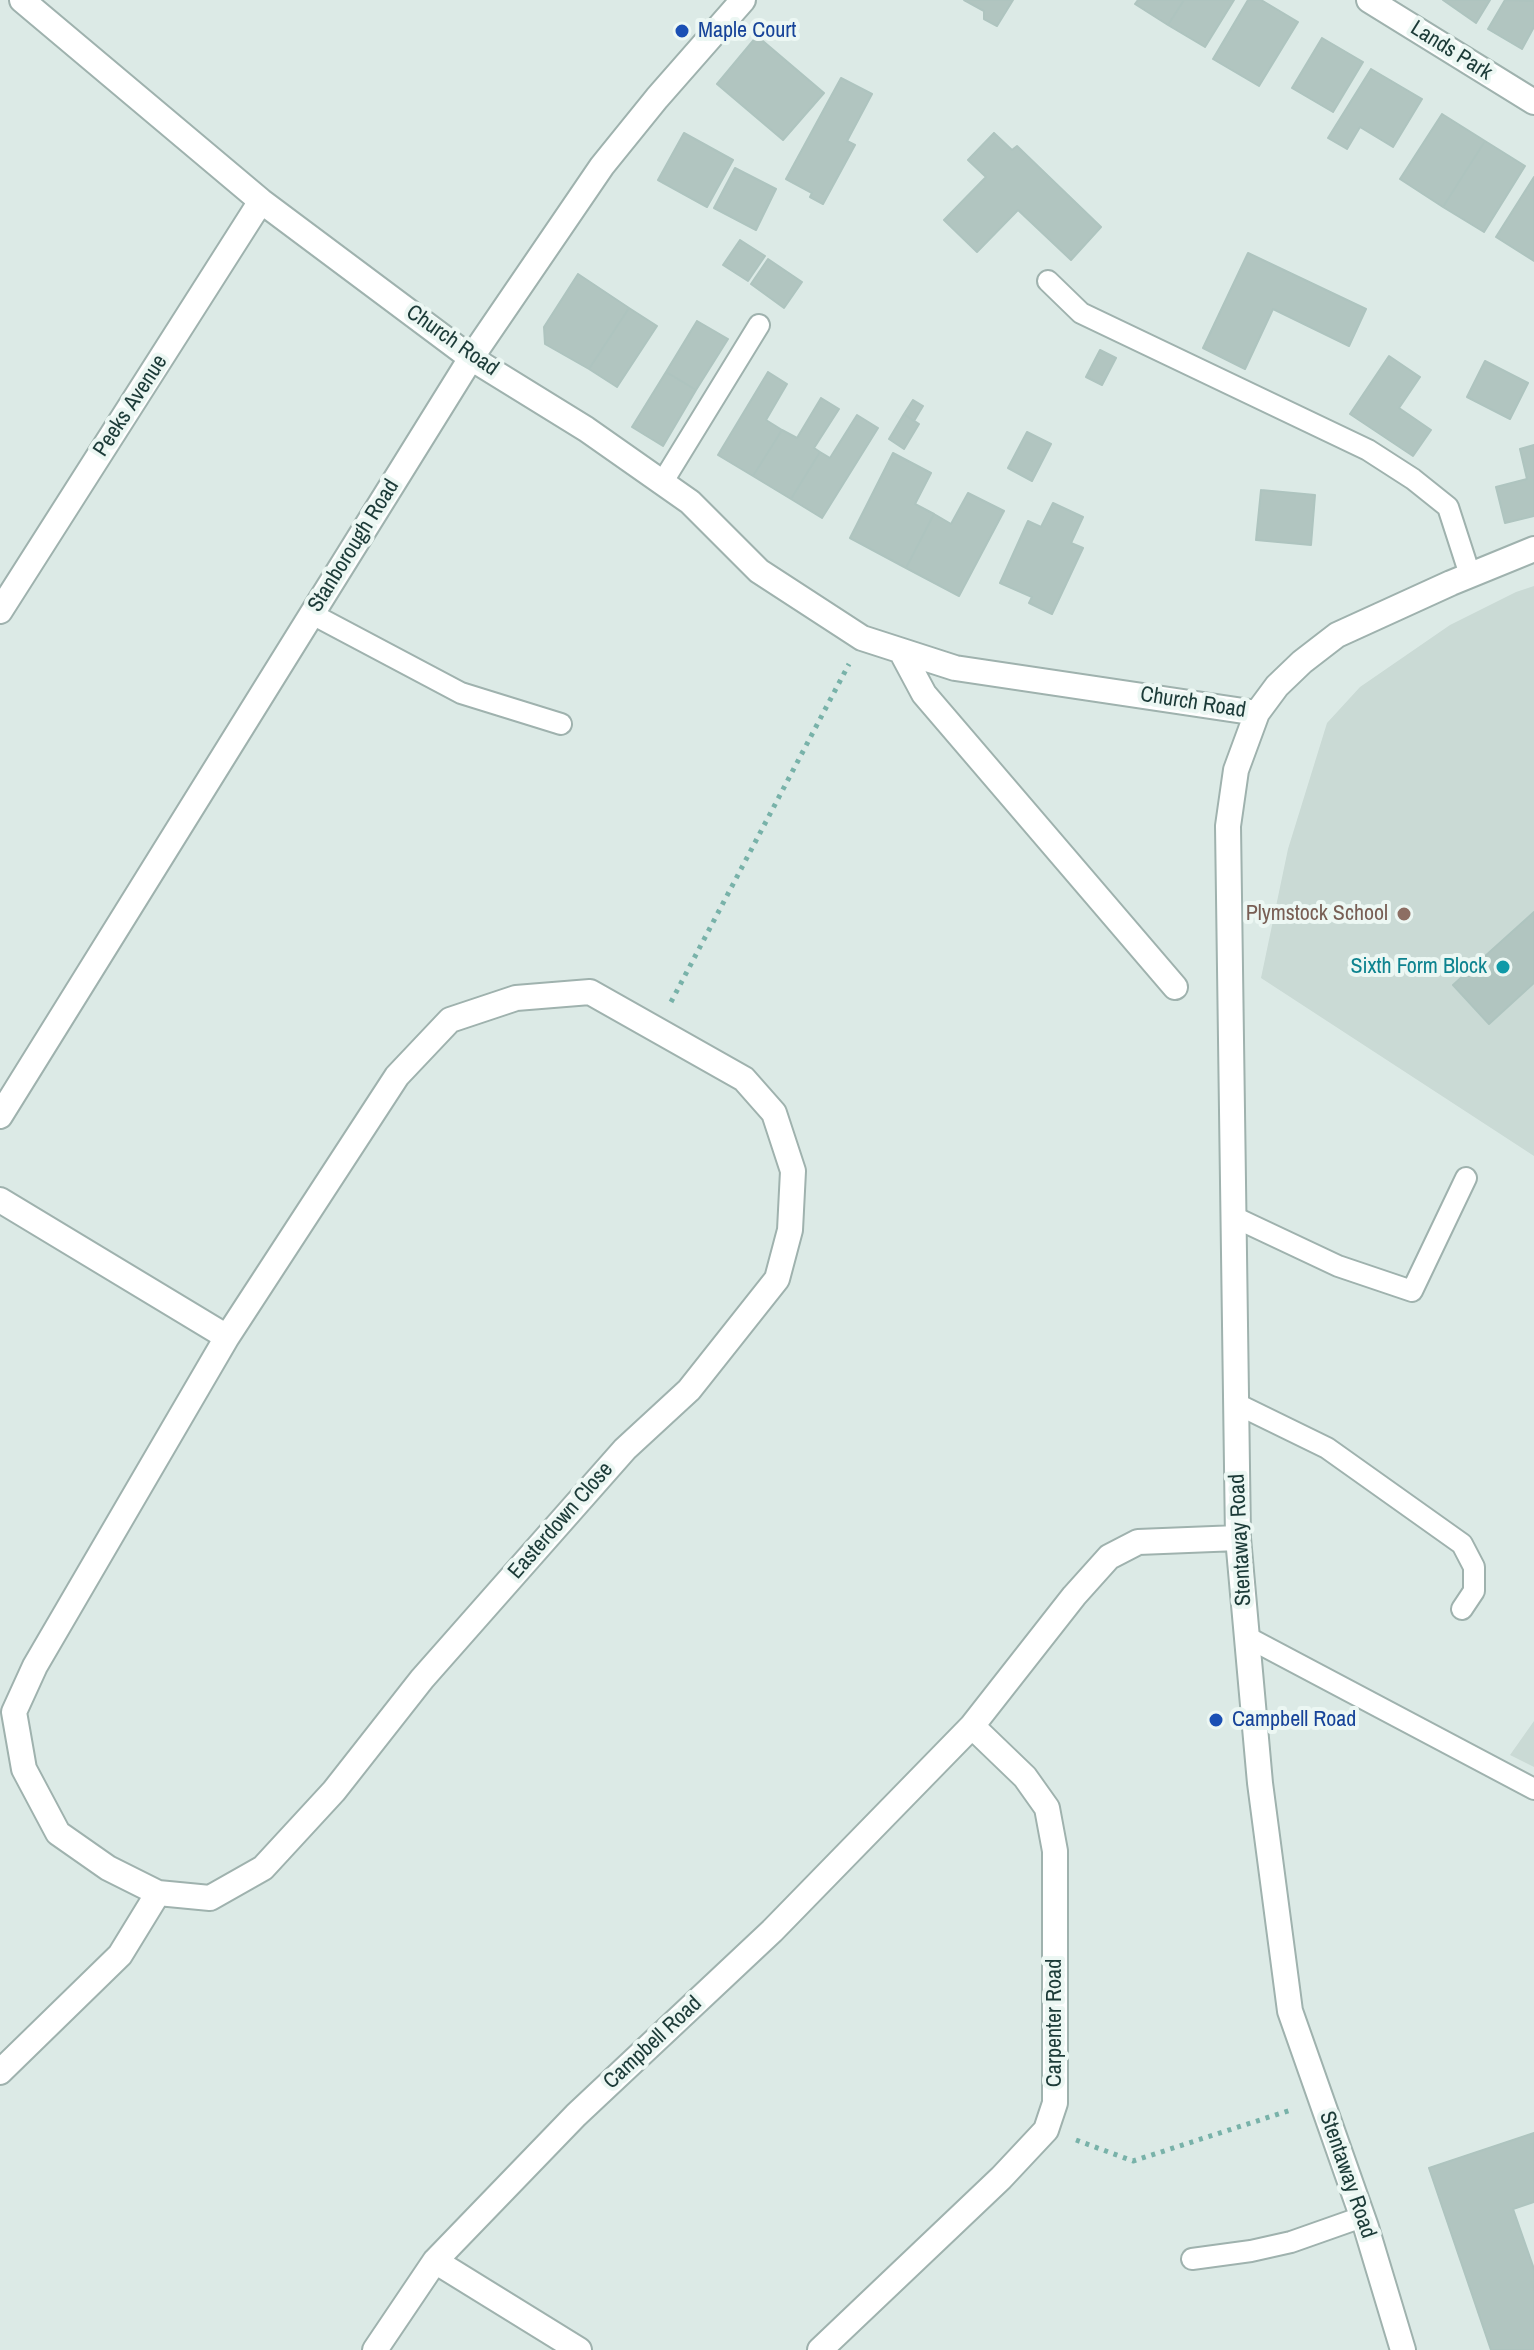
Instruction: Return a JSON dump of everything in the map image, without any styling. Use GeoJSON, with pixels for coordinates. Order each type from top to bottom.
{"type":"FeatureCollection","features":[{"type":"Feature","properties":{"kind":"street","name":"Church Road"},"geometry":{"type":"LineString","coordinates":[[22,0],[261,201],[471,358],[586,429],[690,502],[759,571],[862,638],[955,668],[1257,713],[1277,686],[1337,635],[1534,549]]}},
{"type":"Feature","properties":{"kind":"street","name":"Stanborough Road"},"geometry":{"type":"LineString","coordinates":[[0,1116],[471,358],[602,166],[743,0]]}},
{"type":"Feature","properties":{"kind":"street","name":"Lands Park"},"geometry":{"type":"LineString","coordinates":[[1369,0],[1534,102]]}},
{"type":"Feature","properties":{"kind":"street","name":"Peeks Avenue"},"geometry":{"type":"LineString","coordinates":[[0,611],[261,201]]}},
{"type":"Feature","properties":{"kind":"street"},"geometry":{"type":"LineString","coordinates":[[901,651],[924,694],[1175,987]]}},
{"type":"Feature","properties":{"kind":"street","name":"Stentaway Road"},"geometry":{"type":"LineString","coordinates":[[1257,713],[1236,770],[1228,826],[1238,1538],[1260,1783],[1290,2011],[1362,2217],[1403,2350]]}},
{"type":"Feature","properties":{"kind":"street","name":"Easterdown Close"},"geometry":{"type":"LineString","coordinates":[[590,992],[744,1079],[774,1113],[793,1171],[790,1230],[777,1279],[689,1390],[625,1449],[422,1679],[334,1791],[263,1868],[210,1898],[158,1893],[108,1868],[58,1833],[24,1769],[14,1712],[35,1666],[227,1337],[397,1076],[450,1020],[516,998],[590,992]]}},
{"type":"Feature","properties":{"kind":"street"},"geometry":{"type":"LineString","coordinates":[[0,1200],[227,1337]]}},
{"type":"Feature","properties":{"kind":"street","name":"Campbell Road"},"geometry":{"type":"LineString","coordinates":[[375,2350],[435,2261],[576,2115],[772,1931],[972,1726],[1074,1596],[1109,1557],[1138,1542],[1238,1538]]}},
{"type":"Feature","properties":{"kind":"street","name":"Carpenter Road"},"geometry":{"type":"LineString","coordinates":[[820,2350],[1001,2178],[1046,2130],[1055,2103],[1055,1851],[1047,1808],[1025,1777],[972,1726]]}},
{"type":"Feature","properties":{"kind":"street"},"geometry":{"type":"LineString","coordinates":[[0,2072],[120,1955],[158,1893]]}},
{"type":"Feature","properties":{"kind":"street"},"geometry":{"type":"LineString","coordinates":[[435,2261],[579,2350]]}},
{"type":"Feature","properties":{"kind":"lane"},"geometry":{"type":"LineString","coordinates":[[1048,281],[1081,313],[1368,450],[1413,479],[1448,507],[1470,575]]}},
{"type":"Feature","properties":{"kind":"lane"},"geometry":{"type":"LineString","coordinates":[[662,483],[759,325]]}},
{"type":"Feature","properties":{"kind":"lane"},"geometry":{"type":"LineString","coordinates":[[312,614],[461,693],[561,724]]}},
{"type":"Feature","properties":{"kind":"lane"},"geometry":{"type":"LineString","coordinates":[[1234,1217],[1338,1266],[1412,1291],[1466,1178]]}},
{"type":"Feature","properties":{"kind":"lane"},"geometry":{"type":"LineString","coordinates":[[1237,1404],[1327,1448],[1462,1544],[1474,1567],[1474,1591],[1462,1609]]}},
{"type":"Feature","properties":{"kind":"lane"},"geometry":{"type":"LineString","coordinates":[[1247,1637],[1534,1789]]}},
{"type":"Feature","properties":{"kind":"lane"},"geometry":{"type":"LineString","coordinates":[[1192,2259],[1291,2242],[1362,2217]]}},
{"type":"Feature","properties":{"kind":"path"},"geometry":{"type":"LineString","coordinates":[[656,1030],[862,638]]}},
{"type":"Feature","properties":{"kind":"path"},"geometry":{"type":"LineString","coordinates":[[1046,2130],[1133,2161],[1321,2100]]}},
{"type":"Feature","properties":{"kind":"shaded area","name":"Plymstock School"},"geometry":{"type":"Polygon","coordinates":[[[1534,586],[1534,1156],[1261,978],[1288,849],[1327,723],[1360,687],[1450,625],[1534,586]]]}},
{"type":"Feature","properties":{"kind":"shaded area"},"geometry":{"type":"Polygon","coordinates":[[[1534,1721],[1534,1767],[1510,1755],[1534,1721]]]}},
{"type":"Feature","properties":{"kind":"building"},"geometry":{"type":"Polygon","coordinates":[[[964,0],[1013,0],[997,26],[984,19],[984,11],[964,0]]]}},
{"type":"Feature","properties":{"kind":"building"},"geometry":{"type":"Polygon","coordinates":[[[1138,0],[1184,0],[1168,25],[1135,4],[1138,0]]]}},
{"type":"Feature","properties":{"kind":"building"},"geometry":{"type":"Polygon","coordinates":[[[1184,0],[1234,0],[1205,47],[1168,25],[1184,0]]]}},
{"type":"Feature","properties":{"kind":"building"},"geometry":{"type":"Polygon","coordinates":[[[1248,0],[1261,0],[1298,22],[1259,86],[1213,59],[1248,0]]]}},
{"type":"Feature","properties":{"kind":"building"},"geometry":{"type":"Polygon","coordinates":[[[1443,0],[1490,0],[1476,23],[1443,0]]]}},
{"type":"Feature","properties":{"kind":"building"},"geometry":{"type":"Polygon","coordinates":[[[1505,0],[1534,1],[1534,27],[1522,49],[1488,29],[1505,0]]]}},
{"type":"Feature","properties":{"kind":"building"},"geometry":{"type":"Polygon","coordinates":[[[757,36],[824,93],[783,140],[717,84],[757,36]]]}},
{"type":"Feature","properties":{"kind":"building"},"geometry":{"type":"Polygon","coordinates":[[[1322,38],[1363,62],[1333,112],[1292,88],[1322,38]]]}},
{"type":"Feature","properties":{"kind":"building"},"geometry":{"type":"Polygon","coordinates":[[[1371,69],[1422,99],[1393,147],[1360,127],[1347,149],[1328,138],[1371,69]]]}},
{"type":"Feature","properties":{"kind":"building"},"geometry":{"type":"Polygon","coordinates":[[[841,78],[872,94],[847,141],[855,145],[823,204],[810,197],[812,193],[786,179],[841,78]]]}},
{"type":"Feature","properties":{"kind":"building"},"geometry":{"type":"Polygon","coordinates":[[[1442,114],[1485,141],[1443,207],[1400,179],[1442,114]]]}},
{"type":"Feature","properties":{"kind":"building"},"geometry":{"type":"Polygon","coordinates":[[[684,133],[733,160],[707,207],[658,180],[684,133]]]}},
{"type":"Feature","properties":{"kind":"building"},"geometry":{"type":"Polygon","coordinates":[[[994,133],[1012,150],[1017,146],[1101,227],[1071,260],[1018,210],[977,252],[944,220],[986,177],[968,160],[994,133]]]}},
{"type":"Feature","properties":{"kind":"building"},"geometry":{"type":"Polygon","coordinates":[[[1485,141],[1525,166],[1484,232],[1443,207],[1485,141]]]}},
{"type":"Feature","properties":{"kind":"building"},"geometry":{"type":"Polygon","coordinates":[[[735,168],[776,189],[756,230],[714,208],[735,168]]]}},
{"type":"Feature","properties":{"kind":"building"},"geometry":{"type":"Polygon","coordinates":[[[1534,177],[1534,261],[1496,237],[1534,177]]]}},
{"type":"Feature","properties":{"kind":"building"},"geometry":{"type":"Polygon","coordinates":[[[740,240],[765,256],[748,281],[723,265],[740,240]]]}},
{"type":"Feature","properties":{"kind":"building"},"geometry":{"type":"Polygon","coordinates":[[[1248,253],[1366,309],[1349,346],[1273,309],[1245,369],[1203,348],[1248,253]]]}},
{"type":"Feature","properties":{"kind":"building"},"geometry":{"type":"Polygon","coordinates":[[[768,259],[802,282],[784,308],[751,284],[768,259]]]}},
{"type":"Feature","properties":{"kind":"building"},"geometry":{"type":"Polygon","coordinates":[[[578,274],[629,308],[589,369],[545,344],[544,327],[578,274]]]}},
{"type":"Feature","properties":{"kind":"building"},"geometry":{"type":"Polygon","coordinates":[[[629,308],[657,326],[617,387],[589,369],[629,308]]]}},
{"type":"Feature","properties":{"kind":"building"},"geometry":{"type":"Polygon","coordinates":[[[697,321],[728,339],[696,390],[666,372],[697,321]]]}},
{"type":"Feature","properties":{"kind":"building"},"geometry":{"type":"Polygon","coordinates":[[[1100,350],[1116,358],[1102,385],[1086,377],[1100,350]]]}},
{"type":"Feature","properties":{"kind":"building"},"geometry":{"type":"Polygon","coordinates":[[[1389,356],[1420,377],[1399,408],[1431,430],[1413,456],[1350,414],[1389,356]]]}},
{"type":"Feature","properties":{"kind":"building"},"geometry":{"type":"Polygon","coordinates":[[[1485,361],[1528,383],[1510,419],[1467,397],[1485,361]]]}},
{"type":"Feature","properties":{"kind":"building"},"geometry":{"type":"Polygon","coordinates":[[[666,372],[696,390],[663,446],[632,427],[666,372]]]}},
{"type":"Feature","properties":{"kind":"building"},"geometry":{"type":"Polygon","coordinates":[[[768,372],[787,384],[766,420],[782,430],[753,476],[718,455],[768,372]]]}},
{"type":"Feature","properties":{"kind":"building"},"geometry":{"type":"Polygon","coordinates":[[[821,398],[839,409],[814,448],[820,452],[791,499],[753,476],[782,430],[797,438],[821,398]]]}},
{"type":"Feature","properties":{"kind":"building"},"geometry":{"type":"Polygon","coordinates":[[[913,400],[923,406],[914,421],[904,414],[913,400]]]}},
{"type":"Feature","properties":{"kind":"building"},"geometry":{"type":"Polygon","coordinates":[[[904,414],[919,424],[904,449],[889,439],[904,414]]]}},
{"type":"Feature","properties":{"kind":"building"},"geometry":{"type":"Polygon","coordinates":[[[857,415],[878,428],[822,518],[791,499],[820,452],[830,458],[857,415]]]}},
{"type":"Feature","properties":{"kind":"building"},"geometry":{"type":"Polygon","coordinates":[[[1027,432],[1051,444],[1032,481],[1008,468],[1027,432]]]}},
{"type":"Feature","properties":{"kind":"building"},"geometry":{"type":"Polygon","coordinates":[[[1534,445],[1534,516],[1505,523],[1496,487],[1527,479],[1520,449],[1534,445]]]}},
{"type":"Feature","properties":{"kind":"building"},"geometry":{"type":"Polygon","coordinates":[[[893,453],[931,473],[915,504],[934,514],[906,568],[850,538],[893,453]]]}},
{"type":"Feature","properties":{"kind":"building"},"geometry":{"type":"Polygon","coordinates":[[[1261,490],[1315,495],[1311,545],[1256,540],[1261,490]]]}},
{"type":"Feature","properties":{"kind":"building"},"geometry":{"type":"Polygon","coordinates":[[[968,493],[1004,511],[959,596],[906,568],[934,514],[951,524],[968,493]]]}},
{"type":"Feature","properties":{"kind":"building"},"geometry":{"type":"Polygon","coordinates":[[[1053,503],[1083,517],[1071,543],[1083,548],[1052,614],[1029,603],[1032,597],[1000,583],[1028,521],[1041,527],[1053,503]]]}},
{"type":"Feature","properties":{"kind":"building","name":"Sixth Form Block"},"geometry":{"type":"Polygon","coordinates":[[[1534,912],[1534,983],[1489,1024],[1453,985],[1534,912]]]}},
{"type":"Feature","properties":{"kind":"building"},"geometry":{"type":"Polygon","coordinates":[[[1534,2133],[1534,2202],[1513,2209],[1534,2269],[1534,2350],[1491,2350],[1429,2168],[1534,2133]]]}},
{"type":"Feature","properties":{"kind":"place","name":"Maple Court"},"geometry":{"type":"Point","coordinates":[682,31]}},
{"type":"Feature","properties":{"kind":"place","name":"Plymstock School"},"geometry":{"type":"Point","coordinates":[1404,914]}},
{"type":"Feature","properties":{"kind":"place","name":"Sixth Form Block"},"geometry":{"type":"Point","coordinates":[1503,967]}},
{"type":"Feature","properties":{"kind":"place","name":"Campbell Road"},"geometry":{"type":"Point","coordinates":[1216,1720]}}]}
